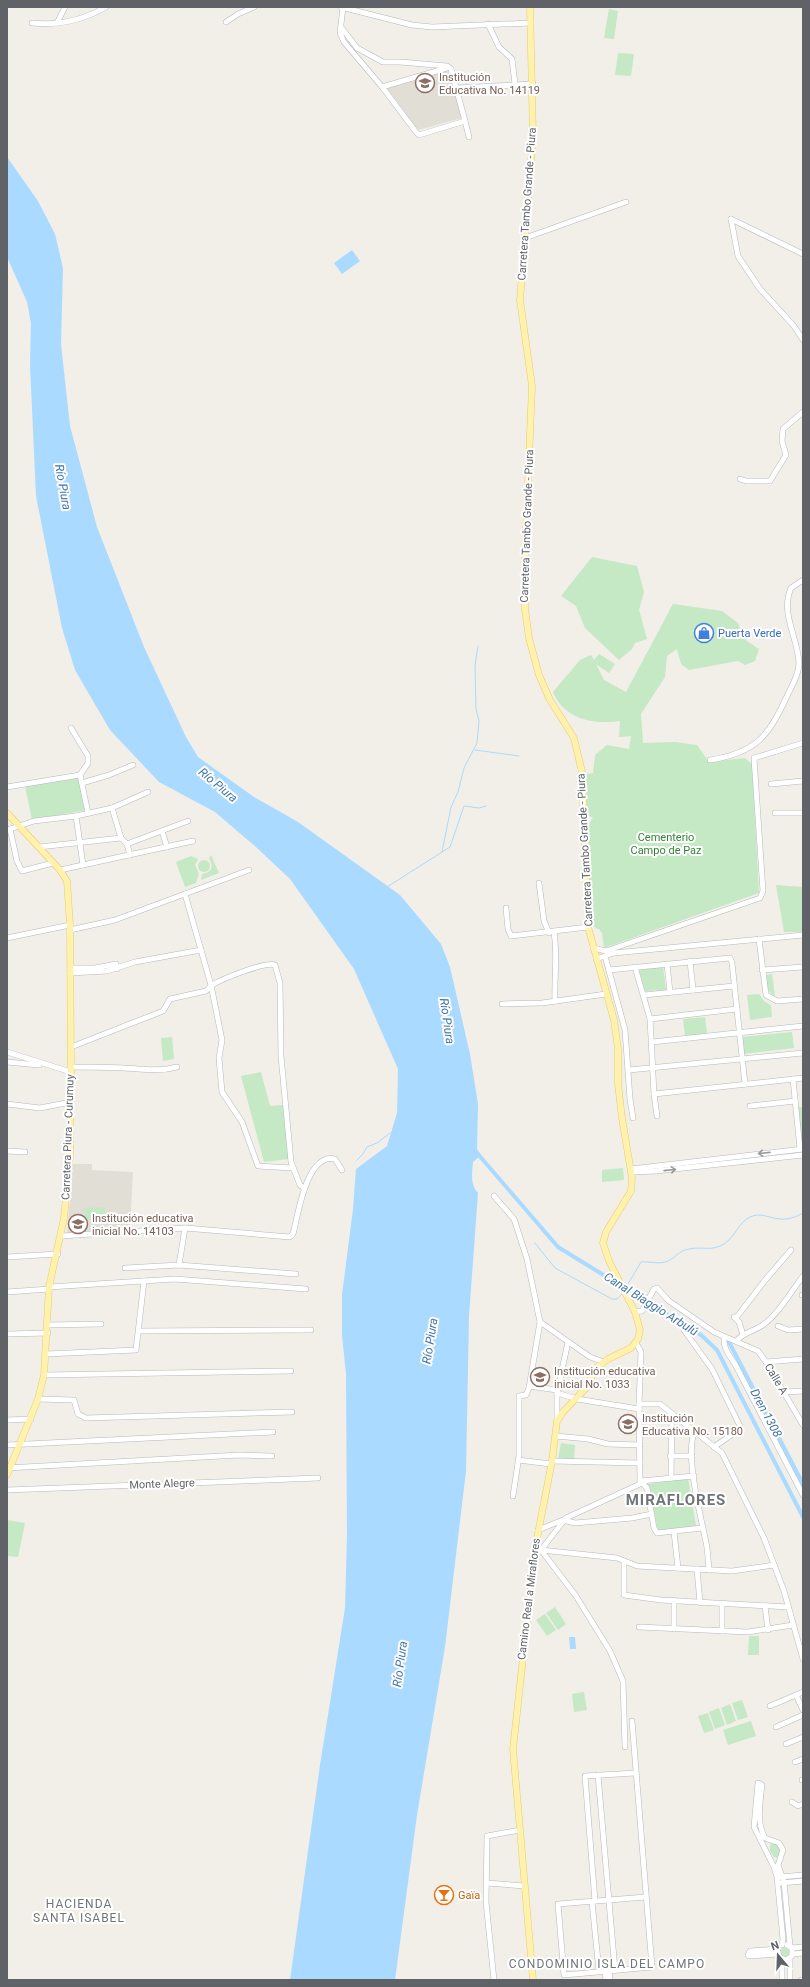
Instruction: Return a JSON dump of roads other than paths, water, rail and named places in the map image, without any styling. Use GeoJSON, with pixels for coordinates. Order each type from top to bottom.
{"type":"FeatureCollection","features":[{"type":"Feature","properties":{"kind":"main road","name":"Carretera Tambo Grande - Piura"},"geometry":{"type":"LineString","coordinates":[[530,7],[533,84],[533,137],[520,308],[532,386],[525,555],[525,610],[529,638],[539,675],[550,700],[574,738],[578,750],[583,784],[588,927],[616,1035],[621,1111],[631,1170],[632,1186],[604,1237],[604,1249],[635,1312]]}},
{"type":"Feature","properties":{"kind":"main road","name":"Carretera Piura - Curumuy"},"geometry":{"type":"LineString","coordinates":[[7,813],[60,870],[67,881],[70,927],[71,1047],[70,1156],[62,1236],[49,1288],[48,1333],[44,1375],[31,1419],[21,1444],[8,1467],[7,1475]]}},
{"type":"Feature","properties":{"kind":"main road"},"geometry":{"type":"LineString","coordinates":[[635,1312],[640,1330],[636,1343]]}},
{"type":"Feature","properties":{"kind":"main road","name":"Camino Real a Miraflores"},"geometry":{"type":"LineString","coordinates":[[533,1980],[513,1742],[538,1550],[538,1530],[552,1462],[558,1422],[563,1412],[577,1399],[597,1367],[604,1362],[622,1354],[636,1343]]}},
{"type":"Feature","properties":{"kind":"street"},"geometry":{"type":"LineString","coordinates":[[57,23],[64,7]]}},
{"type":"Feature","properties":{"kind":"street"},"geometry":{"type":"LineString","coordinates":[[32,23],[57,23],[83,19],[106,7]]}},
{"type":"Feature","properties":{"kind":"street"},"geometry":{"type":"LineString","coordinates":[[226,22],[238,14],[254,7]]}},
{"type":"Feature","properties":{"kind":"street"},"geometry":{"type":"LineString","coordinates":[[465,121],[419,135],[382,86],[344,42],[340,33],[345,7],[412,25],[432,28],[530,23]]}},
{"type":"Feature","properties":{"kind":"street"},"geometry":{"type":"LineString","coordinates":[[488,24],[499,47],[512,59],[515,84]]}},
{"type":"Feature","properties":{"kind":"street"},"geometry":{"type":"LineString","coordinates":[[341,27],[357,48],[383,62],[400,62],[451,69],[469,137]]}},
{"type":"Feature","properties":{"kind":"street"},"geometry":{"type":"LineString","coordinates":[[382,86],[449,68]]}},
{"type":"Feature","properties":{"kind":"street"},"geometry":{"type":"LineString","coordinates":[[457,88],[533,84]]}},
{"type":"Feature","properties":{"kind":"street"},"geometry":{"type":"LineString","coordinates":[[525,238],[626,202]]}},
{"type":"Feature","properties":{"kind":"street"},"geometry":{"type":"LineString","coordinates":[[803,254],[731,219],[738,256],[760,289],[794,326],[803,340]]}},
{"type":"Feature","properties":{"kind":"street"},"geometry":{"type":"LineString","coordinates":[[740,479],[746,481],[770,481],[786,456],[782,441],[784,429],[803,412]]}},
{"type":"Feature","properties":{"kind":"street"},"geometry":{"type":"LineString","coordinates":[[710,760],[737,754],[760,739],[772,725],[795,683],[799,661],[787,613],[790,588],[803,580]]}},
{"type":"Feature","properties":{"kind":"street"},"geometry":{"type":"LineString","coordinates":[[7,787],[80,775],[88,763],[88,756],[71,728]]}},
{"type":"Feature","properties":{"kind":"street"},"geometry":{"type":"LineString","coordinates":[[593,948],[606,951],[760,898],[763,891],[754,758],[803,743]]}},
{"type":"Feature","properties":{"kind":"street"},"geometry":{"type":"LineString","coordinates":[[82,783],[109,775],[132,765]]}},
{"type":"Feature","properties":{"kind":"street"},"geometry":{"type":"LineString","coordinates":[[80,775],[88,813]]}},
{"type":"Feature","properties":{"kind":"street"},"geometry":{"type":"LineString","coordinates":[[771,784],[803,781]]}},
{"type":"Feature","properties":{"kind":"street"},"geometry":{"type":"LineString","coordinates":[[53,863],[22,871],[17,862],[9,829],[20,827],[34,821],[76,816],[112,808],[148,792]]}},
{"type":"Feature","properties":{"kind":"street"},"geometry":{"type":"LineString","coordinates":[[112,808],[122,838],[127,844],[130,855]]}},
{"type":"Feature","properties":{"kind":"street"},"geometry":{"type":"LineString","coordinates":[[776,813],[803,813]]}},
{"type":"Feature","properties":{"kind":"street"},"geometry":{"type":"LineString","coordinates":[[76,816],[83,865]]}},
{"type":"Feature","properties":{"kind":"street"},"geometry":{"type":"LineString","coordinates":[[127,844],[188,821]]}},
{"type":"Feature","properties":{"kind":"street"},"geometry":{"type":"LineString","coordinates":[[162,831],[168,847]]}},
{"type":"Feature","properties":{"kind":"street"},"geometry":{"type":"LineString","coordinates":[[39,847],[122,838]]}},
{"type":"Feature","properties":{"kind":"street"},"geometry":{"type":"LineString","coordinates":[[60,870],[193,841]]}},
{"type":"Feature","properties":{"kind":"street"},"geometry":{"type":"LineString","coordinates":[[7,938],[115,920],[249,870]]}},
{"type":"Feature","properties":{"kind":"street"},"geometry":{"type":"LineString","coordinates":[[539,883],[544,920],[552,932],[557,952],[554,981],[555,1001]]}},
{"type":"Feature","properties":{"kind":"street"},"geometry":{"type":"LineString","coordinates":[[185,894],[211,985],[222,1040],[219,1058],[222,1092],[242,1122],[258,1166],[292,1168]]}},
{"type":"Feature","properties":{"kind":"street"},"geometry":{"type":"LineString","coordinates":[[506,908],[508,929],[511,936],[588,927]]}},
{"type":"Feature","properties":{"kind":"street"},"geometry":{"type":"LineString","coordinates":[[596,959],[620,952],[803,935]]}},
{"type":"Feature","properties":{"kind":"street"},"geometry":{"type":"LineString","coordinates":[[759,939],[764,992],[770,998],[784,1001],[803,999]]}},
{"type":"Feature","properties":{"kind":"street"},"geometry":{"type":"LineString","coordinates":[[70,970],[117,969],[135,962],[201,950]]}},
{"type":"Feature","properties":{"kind":"street"},"geometry":{"type":"LineString","coordinates":[[605,956],[625,1030],[633,1118]]}},
{"type":"Feature","properties":{"kind":"street"},"geometry":{"type":"LineString","coordinates":[[609,970],[730,958],[745,1084]]}},
{"type":"Feature","properties":{"kind":"street"},"geometry":{"type":"LineString","coordinates":[[690,961],[693,990]]}},
{"type":"Feature","properties":{"kind":"street"},"geometry":{"type":"LineString","coordinates":[[71,1047],[163,1011],[170,999],[206,992],[211,985],[268,964],[276,966],[280,982],[281,1056],[292,1168],[300,1185],[304,1188]]}},
{"type":"Feature","properties":{"kind":"street"},"geometry":{"type":"LineString","coordinates":[[667,964],[670,992]]}},
{"type":"Feature","properties":{"kind":"street"},"geometry":{"type":"LineString","coordinates":[[635,967],[650,1019],[654,1094],[657,1116]]}},
{"type":"Feature","properties":{"kind":"street"},"geometry":{"type":"LineString","coordinates":[[762,970],[803,967]]}},
{"type":"Feature","properties":{"kind":"street"},"geometry":{"type":"LineString","coordinates":[[644,995],[734,986]]}},
{"type":"Feature","properties":{"kind":"street"},"geometry":{"type":"LineString","coordinates":[[502,1004],[555,1001],[606,994]]}},
{"type":"Feature","properties":{"kind":"street"},"geometry":{"type":"LineString","coordinates":[[650,1019],[737,1009]]}},
{"type":"Feature","properties":{"kind":"street"},"geometry":{"type":"LineString","coordinates":[[652,1042],[803,1026]]}},
{"type":"Feature","properties":{"kind":"street"},"geometry":{"type":"LineString","coordinates":[[7,1052],[58,1068]]}},
{"type":"Feature","properties":{"kind":"street"},"geometry":{"type":"LineString","coordinates":[[629,1070],[803,1053]]}},
{"type":"Feature","properties":{"kind":"street"},"geometry":{"type":"LineString","coordinates":[[7,1062],[26,1062],[71,1069],[125,1068],[164,1071],[177,1067]]}},
{"type":"Feature","properties":{"kind":"street"},"geometry":{"type":"LineString","coordinates":[[654,1094],[803,1078]]}},
{"type":"Feature","properties":{"kind":"street"},"geometry":{"type":"LineString","coordinates":[[631,1170],[802,1149],[793,1079]]}},
{"type":"Feature","properties":{"kind":"street"},"geometry":{"type":"LineString","coordinates":[[750,1106],[795,1101]]}},
{"type":"Feature","properties":{"kind":"street"},"geometry":{"type":"LineString","coordinates":[[7,1104],[40,1108],[71,1102]]}},
{"type":"Feature","properties":{"kind":"street"},"geometry":{"type":"LineString","coordinates":[[7,1151],[25,1152]]}},
{"type":"Feature","properties":{"kind":"street"},"geometry":{"type":"LineString","coordinates":[[631,1170],[656,1171],[803,1156]]}},
{"type":"Feature","properties":{"kind":"street"},"geometry":{"type":"LineString","coordinates":[[62,1236],[185,1228],[290,1237],[295,1228],[307,1180],[320,1163],[325,1160],[335,1159],[342,1170]]}},
{"type":"Feature","properties":{"kind":"street"},"geometry":{"type":"LineString","coordinates":[[494,1196],[514,1219],[527,1259],[540,1322],[529,1386],[526,1395],[519,1396],[518,1460],[513,1496]]}},
{"type":"Feature","properties":{"kind":"street"},"geometry":{"type":"LineString","coordinates":[[178,1265],[185,1228]]}},
{"type":"Feature","properties":{"kind":"street"},"geometry":{"type":"LineString","coordinates":[[743,1335],[740,1322],[735,1318],[766,1279],[792,1250]]}},
{"type":"Feature","properties":{"kind":"street"},"geometry":{"type":"LineString","coordinates":[[7,1257],[58,1254]]}},
{"type":"Feature","properties":{"kind":"street"},"geometry":{"type":"LineString","coordinates":[[125,1268],[178,1265],[296,1274]]}},
{"type":"Feature","properties":{"kind":"street"},"geometry":{"type":"LineString","coordinates":[[738,1342],[743,1335],[755,1331],[770,1318],[803,1276]]}},
{"type":"Feature","properties":{"kind":"street"},"geometry":{"type":"LineString","coordinates":[[7,1292],[175,1279],[306,1289]]}},
{"type":"Feature","properties":{"kind":"street"},"geometry":{"type":"LineString","coordinates":[[46,1354],[134,1351],[138,1348],[144,1281]]}},
{"type":"Feature","properties":{"kind":"street","name":"Calle A"},"geometry":{"type":"LineString","coordinates":[[635,1312],[642,1311],[651,1293],[654,1289],[658,1288],[669,1301],[714,1332],[757,1350],[785,1392],[803,1424]]}},
{"type":"Feature","properties":{"kind":"street"},"geometry":{"type":"LineString","coordinates":[[540,1322],[590,1357],[604,1362]]}},
{"type":"Feature","properties":{"kind":"street"},"geometry":{"type":"LineString","coordinates":[[48,1325],[101,1324]]}},
{"type":"Feature","properties":{"kind":"street"},"geometry":{"type":"LineString","coordinates":[[778,1326],[788,1330],[803,1329]]}},
{"type":"Feature","properties":{"kind":"street"},"geometry":{"type":"LineString","coordinates":[[140,1331],[311,1330]]}},
{"type":"Feature","properties":{"kind":"street"},"geometry":{"type":"LineString","coordinates":[[684,1330],[712,1369],[740,1426],[734,1433],[714,1447]]}},
{"type":"Feature","properties":{"kind":"street"},"geometry":{"type":"LineString","coordinates":[[7,1334],[48,1333]]}},
{"type":"Feature","properties":{"kind":"street"},"geometry":{"type":"LineString","coordinates":[[724,1337],[723,1343],[725,1349],[735,1364],[803,1495]]}},
{"type":"Feature","properties":{"kind":"street"},"geometry":{"type":"LineString","coordinates":[[558,1422],[557,1391],[568,1342]]}},
{"type":"Feature","properties":{"kind":"street"},"geometry":{"type":"LineString","coordinates":[[538,1530],[563,1520],[592,1505],[639,1486],[641,1481],[639,1406],[641,1352],[636,1343]]}},
{"type":"Feature","properties":{"kind":"street"},"geometry":{"type":"LineString","coordinates":[[766,1362],[803,1359]]}},
{"type":"Feature","properties":{"kind":"street"},"geometry":{"type":"LineString","coordinates":[[44,1375],[291,1371]]}},
{"type":"Feature","properties":{"kind":"street"},"geometry":{"type":"LineString","coordinates":[[529,1386],[557,1391],[577,1399],[639,1406],[660,1404],[722,1453],[764,1538],[788,1607],[803,1659]]}},
{"type":"Feature","properties":{"kind":"street"},"geometry":{"type":"LineString","coordinates":[[785,1392],[803,1391]]}},
{"type":"Feature","properties":{"kind":"street"},"geometry":{"type":"LineString","coordinates":[[38,1399],[74,1400],[78,1414],[86,1418],[292,1412]]}},
{"type":"Feature","properties":{"kind":"street"},"geometry":{"type":"LineString","coordinates":[[671,1478],[670,1456],[672,1414]]}},
{"type":"Feature","properties":{"kind":"street"},"geometry":{"type":"LineString","coordinates":[[7,1420],[31,1419]]}},
{"type":"Feature","properties":{"kind":"street"},"geometry":{"type":"LineString","coordinates":[[695,1431],[692,1441],[694,1476],[702,1528],[706,1543],[709,1570]]}},
{"type":"Feature","properties":{"kind":"street"},"geometry":{"type":"LineString","coordinates":[[7,1445],[273,1432]]}},
{"type":"Feature","properties":{"kind":"street"},"geometry":{"type":"LineString","coordinates":[[556,1436],[588,1439],[608,1444],[640,1445]]}},
{"type":"Feature","properties":{"kind":"street"},"geometry":{"type":"LineString","coordinates":[[8,1467],[238,1455],[272,1456]]}},
{"type":"Feature","properties":{"kind":"street"},"geometry":{"type":"LineString","coordinates":[[670,1456],[692,1456]]}},
{"type":"Feature","properties":{"kind":"street"},"geometry":{"type":"LineString","coordinates":[[518,1460],[640,1463]]}},
{"type":"Feature","properties":{"kind":"street"},"geometry":{"type":"LineString","coordinates":[[641,1481],[694,1476]]}},
{"type":"Feature","properties":{"kind":"street","name":"Monte Alegre"},"geometry":{"type":"LineString","coordinates":[[7,1490],[318,1478]]}},
{"type":"Feature","properties":{"kind":"street"},"geometry":{"type":"LineString","coordinates":[[641,1481],[646,1488],[654,1528],[657,1533],[702,1528]]}},
{"type":"Feature","properties":{"kind":"street"},"geometry":{"type":"LineString","coordinates":[[563,1520],[575,1523],[632,1518],[652,1514]]}},
{"type":"Feature","properties":{"kind":"street"},"geometry":{"type":"LineString","coordinates":[[538,1550],[563,1520]]}},
{"type":"Feature","properties":{"kind":"street"},"geometry":{"type":"LineString","coordinates":[[674,1532],[678,1568]]}},
{"type":"Feature","properties":{"kind":"street"},"geometry":{"type":"LineString","coordinates":[[538,1550],[617,1558],[637,1566],[732,1571],[774,1564]]}},
{"type":"Feature","properties":{"kind":"street"},"geometry":{"type":"LineString","coordinates":[[538,1550],[583,1607],[610,1651],[623,1681],[625,1747]]}},
{"type":"Feature","properties":{"kind":"street"},"geometry":{"type":"LineString","coordinates":[[624,1561],[624,1596],[700,1603],[788,1607]]}},
{"type":"Feature","properties":{"kind":"street"},"geometry":{"type":"LineString","coordinates":[[697,1569],[700,1603]]}},
{"type":"Feature","properties":{"kind":"street"},"geometry":{"type":"LineString","coordinates":[[674,1600],[674,1629]]}},
{"type":"Feature","properties":{"kind":"street"},"geometry":{"type":"LineString","coordinates":[[722,1604],[722,1631]]}},
{"type":"Feature","properties":{"kind":"street"},"geometry":{"type":"LineString","coordinates":[[765,1606],[768,1630]]}},
{"type":"Feature","properties":{"kind":"street"},"geometry":{"type":"LineString","coordinates":[[639,1627],[748,1632],[792,1625]]}},
{"type":"Feature","properties":{"kind":"street"},"geometry":{"type":"LineString","coordinates":[[770,1706],[803,1692]]}},
{"type":"Feature","properties":{"kind":"street"},"geometry":{"type":"LineString","coordinates":[[796,1695],[803,1710]]}},
{"type":"Feature","properties":{"kind":"street"},"geometry":{"type":"LineString","coordinates":[[776,1727],[803,1715]]}},
{"type":"Feature","properties":{"kind":"street"},"geometry":{"type":"LineString","coordinates":[[632,1721],[635,1773],[646,1897],[652,1967],[564,1975],[558,1904],[646,1897]]}},
{"type":"Feature","properties":{"kind":"street"},"geometry":{"type":"LineString","coordinates":[[786,1744],[803,1737]]}},
{"type":"Feature","properties":{"kind":"street"},"geometry":{"type":"LineString","coordinates":[[795,1762],[803,1759]]}},
{"type":"Feature","properties":{"kind":"street"},"geometry":{"type":"LineString","coordinates":[[599,1971],[585,1776],[635,1773]]}},
{"type":"Feature","properties":{"kind":"street"},"geometry":{"type":"LineString","coordinates":[[598,1775],[608,1900],[610,1980]]}},
{"type":"Feature","properties":{"kind":"street"},"geometry":{"type":"LineString","coordinates":[[780,1876],[770,1860],[753,1825],[758,1783],[762,1785],[760,1826],[765,1838],[782,1845],[783,1852],[778,1865],[780,1876],[781,1882],[791,1952],[790,1980]]}},
{"type":"Feature","properties":{"kind":"street"},"geometry":{"type":"LineString","coordinates":[[792,1802],[798,1806],[803,1804]]}},
{"type":"Feature","properties":{"kind":"street"},"geometry":{"type":"LineString","coordinates":[[494,1980],[486,1902],[487,1836],[520,1830]]}},
{"type":"Feature","properties":{"kind":"street"},"geometry":{"type":"LineString","coordinates":[[767,1854],[767,1844],[772,1841]]}},
{"type":"Feature","properties":{"kind":"street"},"geometry":{"type":"LineString","coordinates":[[770,1860],[776,1861],[781,1859]]}},
{"type":"Feature","properties":{"kind":"street"},"geometry":{"type":"LineString","coordinates":[[780,1876],[803,1875]]}},
{"type":"Feature","properties":{"kind":"street"},"geometry":{"type":"LineString","coordinates":[[781,1882],[803,1881]]}},
{"type":"Feature","properties":{"kind":"street"},"geometry":{"type":"LineString","coordinates":[[781,1882],[783,1939],[779,1949],[782,1959],[782,1980]]}},
{"type":"Feature","properties":{"kind":"street"},"geometry":{"type":"LineString","coordinates":[[487,1883],[524,1886]]}},
{"type":"Feature","properties":{"kind":"street"},"geometry":{"type":"LineString","coordinates":[[782,1959],[791,1952],[803,1947]]}},
{"type":"Feature","properties":{"kind":"street"},"geometry":{"type":"LineString","coordinates":[[779,1949],[748,1955],[750,1951],[779,1949],[803,1953]]}},
{"type":"Feature","properties":{"kind":"street"},"geometry":{"type":"LineString","coordinates":[[606,1980],[610,1970]]}},
{"type":"Feature","properties":{"kind":"water","name":"Río Piura"},"geometry":{"type":"Polygon","coordinates":[[[7,157],[38,201],[55,234],[63,268],[61,344],[70,426],[97,527],[144,647],[186,737],[198,757],[254,797],[298,822],[400,895],[441,944],[450,967],[470,1054],[478,1104],[477,1149],[481,1155],[473,1162],[472,1175],[475,1190],[478,1193],[469,1316],[466,1471],[445,1647],[417,1815],[395,1980],[290,1980],[320,1765],[345,1608],[347,1534],[346,1374],[342,1335],[342,1295],[353,1209],[356,1169],[387,1146],[397,1113],[398,1069],[354,969],[290,879],[256,847],[215,812],[159,782],[110,730],[75,670],[62,628],[36,496],[30,365],[31,323],[27,302],[7,257],[7,157]]]}},
{"type":"Feature","properties":{"kind":"water"},"geometry":{"type":"Polygon","coordinates":[[[352,250],[360,261],[342,274],[334,263],[352,250]]]}},
{"type":"Feature","properties":{"kind":"water"},"geometry":{"type":"Polygon","coordinates":[[[569,1637],[575,1637],[576,1649],[570,1649],[569,1637]]]}},
{"type":"Feature","properties":{"kind":"waterway"},"geometry":{"type":"LineString","coordinates":[[442,852],[451,807],[458,792],[464,768],[477,743],[479,721],[476,709],[475,665],[478,646]]}},
{"type":"Feature","properties":{"kind":"waterway"},"geometry":{"type":"LineString","coordinates":[[475,750],[519,756]]}},
{"type":"Feature","properties":{"kind":"waterway"},"geometry":{"type":"LineString","coordinates":[[387,887],[450,847],[464,806],[479,808],[486,806]]}},
{"type":"Feature","properties":{"kind":"waterway"},"geometry":{"type":"LineString","coordinates":[[356,1161],[367,1147],[377,1143],[390,1133]]}},
{"type":"Feature","properties":{"kind":"waterway","name":"Canal Biaggio Arbulú"},"geometry":{"type":"LineString","coordinates":[[477,1153],[558,1247],[701,1335],[717,1350],[803,1517]]}},
{"type":"Feature","properties":{"kind":"waterway"},"geometry":{"type":"LineString","coordinates":[[625,1289],[641,1262],[665,1262],[671,1260],[680,1252],[686,1250],[694,1248],[715,1248],[728,1241],[746,1219],[750,1217],[761,1215],[786,1219],[803,1213]]}},
{"type":"Feature","properties":{"kind":"waterway"},"geometry":{"type":"LineString","coordinates":[[535,1243],[555,1268],[612,1299],[617,1299],[621,1295]]}},
{"type":"Feature","properties":{"kind":"waterway","name":"Dren 1308"},"geometry":{"type":"LineString","coordinates":[[729,1342],[803,1484]]}},
{"type":"Feature","properties":{"kind":"place","name":"Institución Educativa No. 14119"},"geometry":{"type":"Point","coordinates":[425,83]}},
{"type":"Feature","properties":{"kind":"place","name":"Puerta Verde"},"geometry":{"type":"Point","coordinates":[704,633]}},
{"type":"Feature","properties":{"kind":"place","name":"Institución educativa inicial No. 14103"},"geometry":{"type":"Point","coordinates":[78,1224]}},
{"type":"Feature","properties":{"kind":"place","name":"Institución educativa inicial No. 1033"},"geometry":{"type":"Point","coordinates":[540,1377]}},
{"type":"Feature","properties":{"kind":"place","name":"Institución Educativa No. 15180"},"geometry":{"type":"Point","coordinates":[628,1424]}},
{"type":"Feature","properties":{"kind":"place","name":"Gaïa"},"geometry":{"type":"Point","coordinates":[444,1895]}},
{"type":"Feature","properties":{"kind":"district","name":"MIRAFLORES"},"geometry":{"type":"Point","coordinates":[676,1500]}},
{"type":"Feature","properties":{"kind":"district","name":"HACIENDA SANTA ISABEL"},"geometry":{"type":"Point","coordinates":[79,1911]}},
{"type":"Feature","properties":{"kind":"district","name":"CONDOMINIO ISLA DEL CAMPO"},"geometry":{"type":"Point","coordinates":[607,1964]}},
{"type":"Feature","properties":{"kind":"park label","name":"Cementerio Campo de Paz"},"geometry":{"type":"Point","coordinates":[666,843]}}]}
